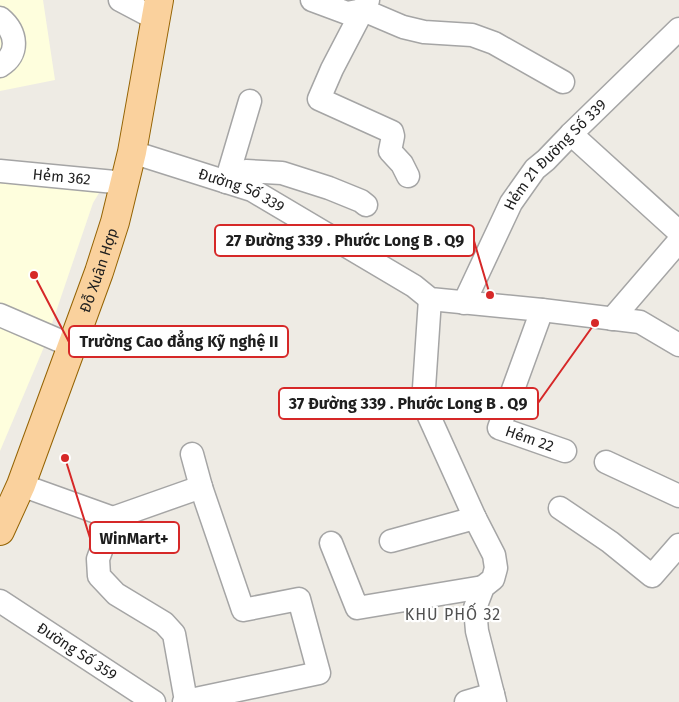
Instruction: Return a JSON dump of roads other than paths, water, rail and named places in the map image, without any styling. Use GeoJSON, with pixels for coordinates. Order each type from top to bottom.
{"type":"FeatureCollection","features":[{"type":"Feature","properties":{"kind":"main road","name":"Đỗ Xuân Hợp"},"geometry":{"type":"LineString","coordinates":[[0,531],[21,484],[99,272],[115,222],[126,183],[158,9]]}},
{"type":"Feature","properties":{"kind":"street"},"geometry":{"type":"LineString","coordinates":[[120,0],[158,9]]}},
{"type":"Feature","properties":{"kind":"street"},"geometry":{"type":"LineString","coordinates":[[312,0],[347,13],[366,5]]}},
{"type":"Feature","properties":{"kind":"street"},"geometry":{"type":"LineString","coordinates":[[366,5],[332,69],[319,100],[392,132],[390,150],[402,164],[408,176]]}},
{"type":"Feature","properties":{"kind":"street"},"geometry":{"type":"LineString","coordinates":[[366,5],[403,27],[424,32],[472,35],[494,43],[563,82]]}},
{"type":"Feature","properties":{"kind":"street"},"geometry":{"type":"LineString","coordinates":[[0,18],[12,31],[14,40],[13,50],[9,59],[0,66]]}},
{"type":"Feature","properties":{"kind":"street","name":"Hẻm 21 Đường Số 339"},"geometry":{"type":"LineString","coordinates":[[464,303],[511,203],[535,169],[679,30]]}},
{"type":"Feature","properties":{"kind":"street"},"geometry":{"type":"LineString","coordinates":[[227,178],[250,101]]}},
{"type":"Feature","properties":{"kind":"street"},"geometry":{"type":"LineString","coordinates":[[571,134],[679,232]]}},
{"type":"Feature","properties":{"kind":"street","name":"Đường Số 339"},"geometry":{"type":"LineString","coordinates":[[132,152],[227,178],[252,190],[414,286],[430,299]]}},
{"type":"Feature","properties":{"kind":"street","name":"Hẻm 362"},"geometry":{"type":"LineString","coordinates":[[0,171],[126,183]]}},
{"type":"Feature","properties":{"kind":"street"},"geometry":{"type":"LineString","coordinates":[[227,178],[246,171],[282,173],[329,188],[361,201],[366,205]]}},
{"type":"Feature","properties":{"kind":"street"},"geometry":{"type":"LineString","coordinates":[[612,319],[679,241]]}},
{"type":"Feature","properties":{"kind":"street"},"geometry":{"type":"LineString","coordinates":[[332,543],[357,608],[483,587],[493,579],[496,568],[494,555],[423,403],[430,299],[640,322],[679,345]]}},
{"type":"Feature","properties":{"kind":"street","name":"Hẻm 22"},"geometry":{"type":"LineString","coordinates":[[542,310],[499,428],[565,451]]}},
{"type":"Feature","properties":{"kind":"street"},"geometry":{"type":"LineString","coordinates":[[0,315],[72,346]]}},
{"type":"Feature","properties":{"kind":"street"},"geometry":{"type":"LineString","coordinates":[[113,518],[98,560],[99,576],[116,594],[164,622],[174,634],[185,702],[319,673],[299,599],[243,610],[201,487],[192,454]]}},
{"type":"Feature","properties":{"kind":"street"},"geometry":{"type":"LineString","coordinates":[[606,462],[679,496]]}},
{"type":"Feature","properties":{"kind":"street"},"geometry":{"type":"LineString","coordinates":[[21,484],[113,518],[201,487]]}},
{"type":"Feature","properties":{"kind":"street"},"geometry":{"type":"LineString","coordinates":[[560,508],[610,542],[652,576],[679,545]]}},
{"type":"Feature","properties":{"kind":"street"},"geometry":{"type":"LineString","coordinates":[[391,541],[476,518]]}},
{"type":"Feature","properties":{"kind":"street"},"geometry":{"type":"LineString","coordinates":[[466,702],[494,698],[477,631],[475,608],[483,587]]}},
{"type":"Feature","properties":{"kind":"street","name":"Đường Số 359"},"geometry":{"type":"LineString","coordinates":[[0,601],[153,702]]}},
{"type":"Feature","properties":{"kind":"street"},"geometry":{"type":"LineString","coordinates":[[153,702],[180,669]]}},
{"type":"Feature","properties":{"kind":"place","name":"Trường Cao đẳng Kỹ nghệ II"},"geometry":{"type":"Point","coordinates":[34,275]}},
{"type":"Feature","properties":{"kind":"place","name":"27 Đường 339 . Phước Long B . Q9"},"geometry":{"type":"Point","coordinates":[490,295]}},
{"type":"Feature","properties":{"kind":"place","name":"37 Đường 339 . Phước Long B . Q9"},"geometry":{"type":"Point","coordinates":[595,323]}},
{"type":"Feature","properties":{"kind":"place","name":"WinMart+"},"geometry":{"type":"Point","coordinates":[65,458]}},
{"type":"Feature","properties":{"kind":"district","name":"KHU PHỐ 32"},"geometry":{"type":"Point","coordinates":[453,614]}}]}
